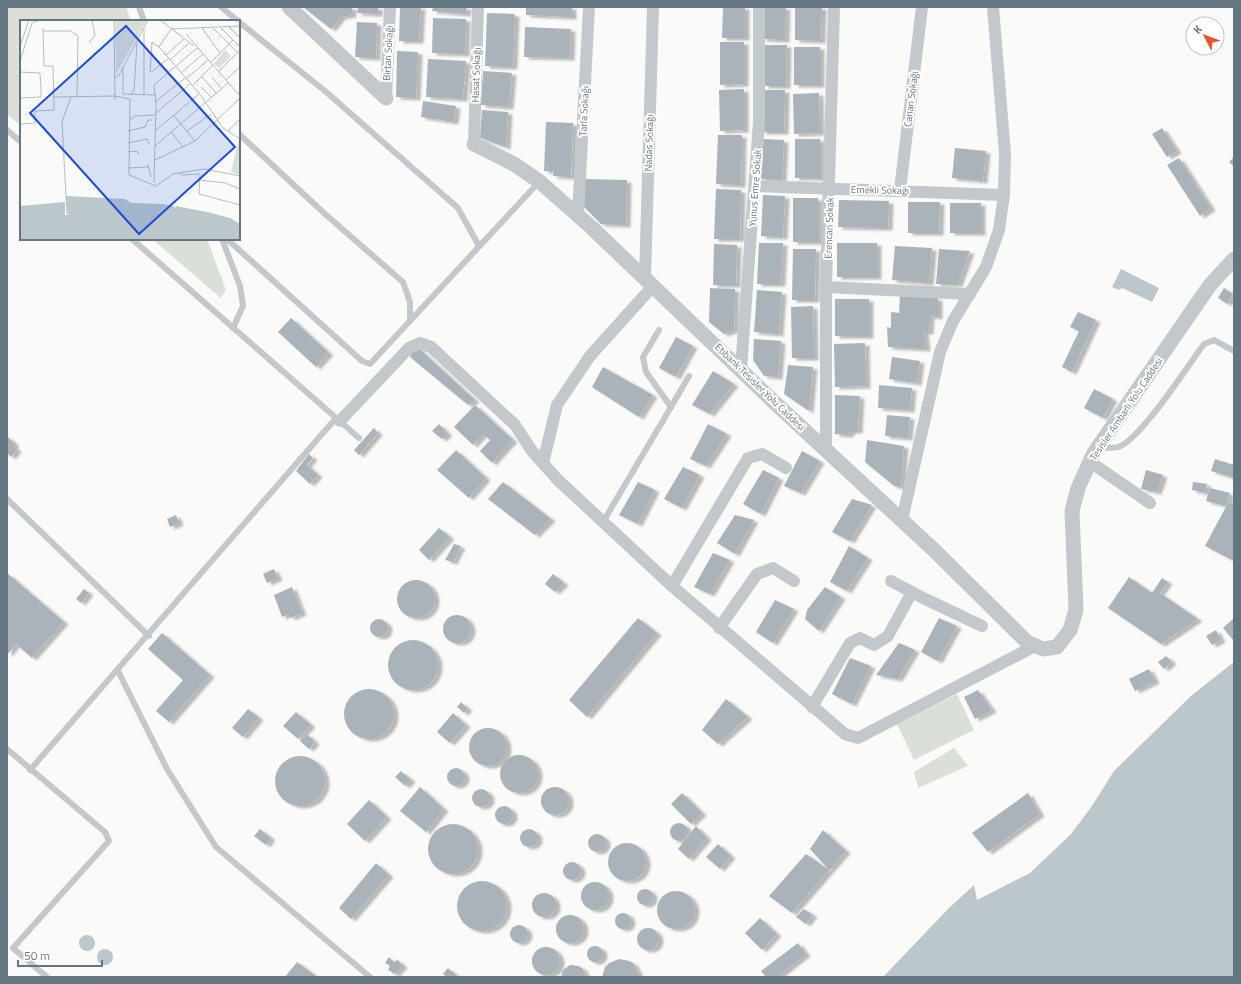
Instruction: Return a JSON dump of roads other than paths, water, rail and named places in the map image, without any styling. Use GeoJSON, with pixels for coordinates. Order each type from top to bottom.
{"type":"FeatureCollection","features":[{"type":"Feature","properties":{"kind":"street"},"geometry":{"type":"LineString","coordinates":[[289,7],[386,98]]}},
{"type":"Feature","properties":{"kind":"street","name":"Birtan Sokağı"},"geometry":{"type":"LineString","coordinates":[[386,98],[390,7]]}},
{"type":"Feature","properties":{"kind":"street","name":"Hasat Sokağı"},"geometry":{"type":"LineString","coordinates":[[474,144],[478,7]]}},
{"type":"Feature","properties":{"kind":"street","name":"Tarla Sokağı"},"geometry":{"type":"LineString","coordinates":[[578,215],[589,7]]}},
{"type":"Feature","properties":{"kind":"street","name":"Nadas Sokağı"},"geometry":{"type":"LineString","coordinates":[[649,282],[653,7]]}},
{"type":"Feature","properties":{"kind":"street","name":"Yunus Emre Sokak"},"geometry":{"type":"LineString","coordinates":[[741,369],[759,122],[759,7]]}},
{"type":"Feature","properties":{"kind":"street","name":"Erencan Sokak"},"geometry":{"type":"LineString","coordinates":[[826,450],[826,288],[830,190],[834,7]]}},
{"type":"Feature","properties":{"kind":"street","name":"Canan Sokağı"},"geometry":{"type":"LineString","coordinates":[[900,190],[922,7]]}},
{"type":"Feature","properties":{"kind":"street"},"geometry":{"type":"LineString","coordinates":[[902,520],[940,352],[953,321],[986,267],[999,230],[1004,194],[1005,154],[993,7]]}},
{"type":"Feature","properties":{"kind":"street","name":"Etibank Tesisler Yolu Caddesi"},"geometry":{"type":"LineString","coordinates":[[474,144],[514,164],[540,182],[578,215],[902,520],[1027,642],[1035,646]]}},
{"type":"Feature","properties":{"kind":"street","name":"Emekli Sokağı"},"geometry":{"type":"LineString","coordinates":[[755,186],[830,190],[900,190],[1004,194]]}},
{"type":"Feature","properties":{"kind":"street","name":"Tesisler Ambarlı Yolu Caddesi"},"geometry":{"type":"LineString","coordinates":[[1035,646],[1043,650],[1057,646],[1070,630],[1076,610],[1072,511],[1078,488],[1090,462],[1098,447],[1210,285],[1234,259]]}},
{"type":"Feature","properties":{"kind":"street"},"geometry":{"type":"LineString","coordinates":[[543,463],[557,405],[590,356],[649,282]]}},
{"type":"Feature","properties":{"kind":"street"},"geometry":{"type":"LineString","coordinates":[[826,288],[970,294]]}},
{"type":"Feature","properties":{"kind":"street"},"geometry":{"type":"LineString","coordinates":[[338,419],[409,348],[420,343],[431,347],[496,405],[515,425],[532,451],[558,480],[672,586],[845,734],[858,738],[1035,646]]}},
{"type":"Feature","properties":{"kind":"street"},"geometry":{"type":"LineString","coordinates":[[672,586],[748,458],[762,454],[786,468]]}},
{"type":"Feature","properties":{"kind":"street"},"geometry":{"type":"LineString","coordinates":[[1090,462],[1150,503]]}},
{"type":"Feature","properties":{"kind":"street"},"geometry":{"type":"LineString","coordinates":[[720,628],[758,574],[773,568],[794,581]]}},
{"type":"Feature","properties":{"kind":"street"},"geometry":{"type":"LineString","coordinates":[[892,581],[982,626]]}},
{"type":"Feature","properties":{"kind":"street"},"geometry":{"type":"LineString","coordinates":[[812,707],[850,643],[860,638],[874,645],[888,636],[912,592]]}},
{"type":"Feature","properties":{"kind":"lane"},"geometry":{"type":"LineString","coordinates":[[139,7],[144,20]]}},
{"type":"Feature","properties":{"kind":"lane"},"geometry":{"type":"LineString","coordinates":[[221,7],[238,20]]}},
{"type":"Feature","properties":{"kind":"lane"},"geometry":{"type":"LineString","coordinates":[[240,22],[324,91],[458,208],[479,246]]}},
{"type":"Feature","properties":{"kind":"lane"},"geometry":{"type":"LineString","coordinates":[[7,130],[20,141]]}},
{"type":"Feature","properties":{"kind":"lane"},"geometry":{"type":"LineString","coordinates":[[240,135],[325,214],[403,282],[410,302],[410,320]]}},
{"type":"Feature","properties":{"kind":"lane"},"geometry":{"type":"LineString","coordinates":[[228,240],[362,361],[370,364],[540,182]]}},
{"type":"Feature","properties":{"kind":"lane"},"geometry":{"type":"LineString","coordinates":[[133,240],[360,438]]}},
{"type":"Feature","properties":{"kind":"lane"},"geometry":{"type":"LineString","coordinates":[[222,240],[240,286],[243,306],[233,328]]}},
{"type":"Feature","properties":{"kind":"lane"},"geometry":{"type":"LineString","coordinates":[[659,330],[643,357],[646,372],[671,407]]}},
{"type":"Feature","properties":{"kind":"lane"},"geometry":{"type":"LineString","coordinates":[[1098,447],[1118,448],[1128,442],[1147,422],[1204,344],[1214,340],[1234,351]]}},
{"type":"Feature","properties":{"kind":"lane"},"geometry":{"type":"LineString","coordinates":[[603,522],[689,376]]}},
{"type":"Feature","properties":{"kind":"lane"},"geometry":{"type":"LineString","coordinates":[[30,770],[338,419]]}},
{"type":"Feature","properties":{"kind":"lane"},"geometry":{"type":"LineString","coordinates":[[7,499],[149,636]]}},
{"type":"Feature","properties":{"kind":"lane"},"geometry":{"type":"LineString","coordinates":[[118,671],[167,769],[216,848],[370,977]]}},
{"type":"Feature","properties":{"kind":"lane"},"geometry":{"type":"LineString","coordinates":[[7,749],[105,832],[109,841],[13,948],[47,977]]}}]}
